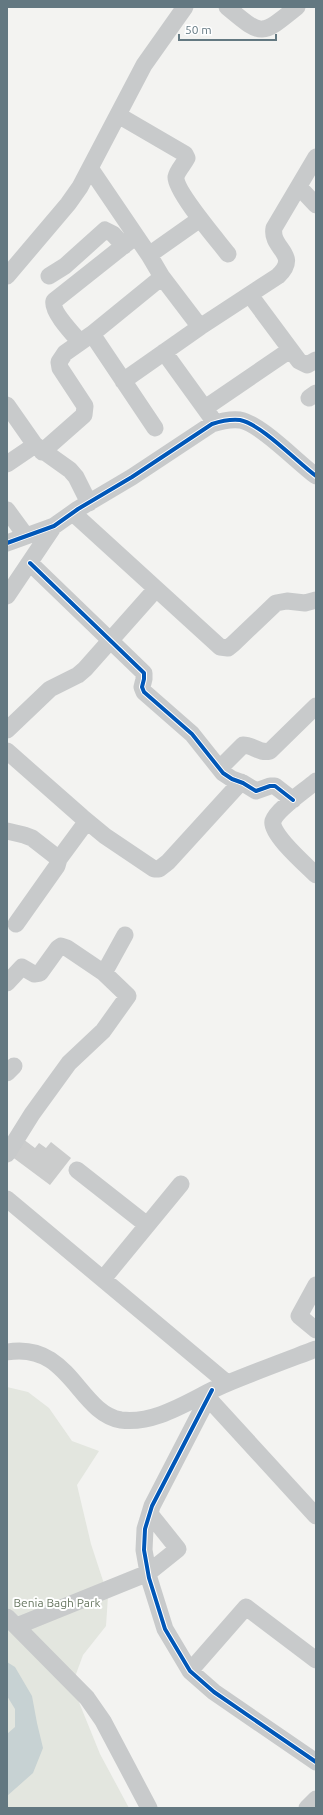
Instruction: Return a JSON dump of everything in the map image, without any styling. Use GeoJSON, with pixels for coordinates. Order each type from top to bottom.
{"type":"FeatureCollection","features":[{"type":"Feature","properties":{"kind":"street"},"geometry":{"type":"LineString","coordinates":[[7,276],[68,204],[90,168],[144,65],[185,7]]}},
{"type":"Feature","properties":{"kind":"street"},"geometry":{"type":"LineString","coordinates":[[227,7],[251,27],[259,30],[266,29],[278,22],[297,7]]}},
{"type":"Feature","properties":{"kind":"street"},"geometry":{"type":"LineString","coordinates":[[118,115],[185,154],[187,158],[177,174],[177,182],[200,219],[228,254]]}},
{"type":"Feature","properties":{"kind":"street"},"geometry":{"type":"LineString","coordinates":[[123,381],[200,327],[278,276],[287,266],[287,260],[273,233],[274,228],[316,157]]}},
{"type":"Feature","properties":{"kind":"street"},"geometry":{"type":"LineString","coordinates":[[90,168],[130,241]]}},
{"type":"Feature","properties":{"kind":"street"},"geometry":{"type":"LineString","coordinates":[[299,187],[316,204]]}},
{"type":"Feature","properties":{"kind":"street"},"geometry":{"type":"LineString","coordinates":[[149,255],[200,219]]}},
{"type":"Feature","properties":{"kind":"street"},"geometry":{"type":"LineString","coordinates":[[49,276],[66,266],[105,230],[130,241],[149,255],[162,277],[200,327]]}},
{"type":"Feature","properties":{"kind":"street"},"geometry":{"type":"LineString","coordinates":[[130,241],[53,304],[56,312],[86,338],[123,381],[155,428]]}},
{"type":"Feature","properties":{"kind":"street"},"geometry":{"type":"LineString","coordinates":[[7,464],[39,448],[84,415],[85,406],[60,368],[58,362],[65,353],[162,277]]}},
{"type":"Feature","properties":{"kind":"street"},"geometry":{"type":"LineString","coordinates":[[250,295],[290,350],[303,364],[307,365],[316,360]]}},
{"type":"Feature","properties":{"kind":"street"},"geometry":{"type":"LineString","coordinates":[[205,408],[290,350]]}},
{"type":"Feature","properties":{"kind":"street"},"geometry":{"type":"LineString","coordinates":[[164,352],[216,423]]}},
{"type":"Feature","properties":{"kind":"street"},"geometry":{"type":"LineString","coordinates":[[7,405],[39,448],[70,470],[76,477],[89,503]]}},
{"type":"Feature","properties":{"kind":"street"},"geometry":{"type":"LineString","coordinates":[[7,542],[54,526],[216,423],[227,420],[241,420],[255,428],[316,476]]}},
{"type":"Feature","properties":{"kind":"street"},"geometry":{"type":"LineString","coordinates":[[7,510],[26,536]]}},
{"type":"Feature","properties":{"kind":"street"},"geometry":{"type":"LineString","coordinates":[[73,513],[215,642],[224,648],[228,648],[233,644],[276,603],[287,601],[305,603],[316,600]]}},
{"type":"Feature","properties":{"kind":"street"},"geometry":{"type":"LineString","coordinates":[[7,596],[54,526]]}},
{"type":"Feature","properties":{"kind":"street"},"geometry":{"type":"LineString","coordinates":[[30,563],[110,642],[144,673],[142,687],[144,692],[192,734],[228,777],[241,782],[258,792],[270,786],[275,786],[293,800]]}},
{"type":"Feature","properties":{"kind":"street"},"geometry":{"type":"LineString","coordinates":[[7,730],[50,689],[78,675],[110,642],[156,589]]}},
{"type":"Feature","properties":{"kind":"street"},"geometry":{"type":"LineString","coordinates":[[220,768],[243,745],[247,745],[260,752],[270,751],[316,706]]}},
{"type":"Feature","properties":{"kind":"street"},"geometry":{"type":"LineString","coordinates":[[7,751],[87,821],[150,867],[159,869],[168,862],[241,782]]}},
{"type":"Feature","properties":{"kind":"street"},"geometry":{"type":"LineString","coordinates":[[316,781],[293,800],[274,818],[272,822],[273,827],[280,839],[316,875]]}},
{"type":"Feature","properties":{"kind":"street"},"geometry":{"type":"LineString","coordinates":[[16,924],[57,866],[59,859],[87,821]]}},
{"type":"Feature","properties":{"kind":"street"},"geometry":{"type":"LineString","coordinates":[[7,831],[32,838],[59,859]]}},
{"type":"Feature","properties":{"kind":"street"},"geometry":{"type":"LineString","coordinates":[[104,973],[125,935]]}},
{"type":"Feature","properties":{"kind":"street"},"geometry":{"type":"LineString","coordinates":[[7,983],[22,967],[34,974],[40,973],[61,946],[67,948],[104,973],[128,996],[102,1031],[69,1063],[32,1114],[7,1154]]}},
{"type":"Feature","properties":{"kind":"street"},"geometry":{"type":"LineString","coordinates":[[77,1170],[148,1225]]}},
{"type":"Feature","properties":{"kind":"street"},"geometry":{"type":"LineString","coordinates":[[103,1279],[181,1184]]}},
{"type":"Feature","properties":{"kind":"street"},"geometry":{"type":"LineString","coordinates":[[7,1199],[103,1279],[216,1391],[316,1516]]}},
{"type":"Feature","properties":{"kind":"street"},"geometry":{"type":"LineString","coordinates":[[316,1285],[300,1316],[316,1330]]}},
{"type":"Feature","properties":{"kind":"street"},"geometry":{"type":"LineString","coordinates":[[7,1352],[16,1350],[34,1353],[51,1360],[67,1374],[98,1409],[108,1415],[120,1419],[136,1420],[153,1417],[173,1410],[316,1349]]}},
{"type":"Feature","properties":{"kind":"street"},"geometry":{"type":"LineString","coordinates":[[216,1391],[179,1452],[150,1514],[145,1528],[144,1550],[148,1573],[165,1629],[190,1671],[214,1692],[316,1762]]}},
{"type":"Feature","properties":{"kind":"street"},"geometry":{"type":"LineString","coordinates":[[149,1808],[139,1792],[103,1721],[87,1698],[12,1622],[148,1573],[178,1549],[150,1514]]}},
{"type":"Feature","properties":{"kind":"street"},"geometry":{"type":"LineString","coordinates":[[190,1671],[246,1607],[316,1660]]}},
{"type":"Feature","properties":{"kind":"street"},"geometry":{"type":"LineString","coordinates":[[307,1808],[316,1799]]}},
{"type":"Feature","properties":{"kind":"green space","name":"Benia Bagh Park"},"geometry":{"type":"Polygon","coordinates":[[[7,1387],[28,1392],[49,1408],[72,1441],[99,1451],[77,1485],[91,1544],[108,1596],[106,1626],[83,1655],[72,1685],[100,1754],[129,1808],[7,1808],[7,1387]]]}},
{"type":"Feature","properties":{"kind":"shaded area"},"geometry":{"type":"Polygon","coordinates":[[[7,1662],[15,1667],[32,1696],[43,1748],[33,1773],[7,1796],[7,1734],[15,1727],[15,1709],[7,1696],[7,1662]]]}},
{"type":"Feature","properties":{"kind":"building"},"geometry":{"type":"Polygon","coordinates":[[[23,1139],[35,1148],[39,1143],[46,1148],[51,1142],[71,1158],[50,1185],[11,1156],[23,1139]]]}},
{"type":"Feature","properties":{"kind":"cycle path"},"geometry":{"type":"LineString","coordinates":[[7,543],[54,526],[78,509],[132,477],[212,424],[222,421],[240,420],[258,428],[316,476]]}},
{"type":"Feature","properties":{"kind":"cycle path"},"geometry":{"type":"LineString","coordinates":[[30,563],[144,673],[142,687],[144,692],[192,734],[223,773],[256,791],[270,786],[275,786],[293,800]]}},
{"type":"Feature","properties":{"kind":"cycle path"},"geometry":{"type":"LineString","coordinates":[[212,1390],[152,1506],[145,1529],[144,1550],[149,1578],[165,1629],[190,1671],[214,1692],[316,1762]]}}]}
